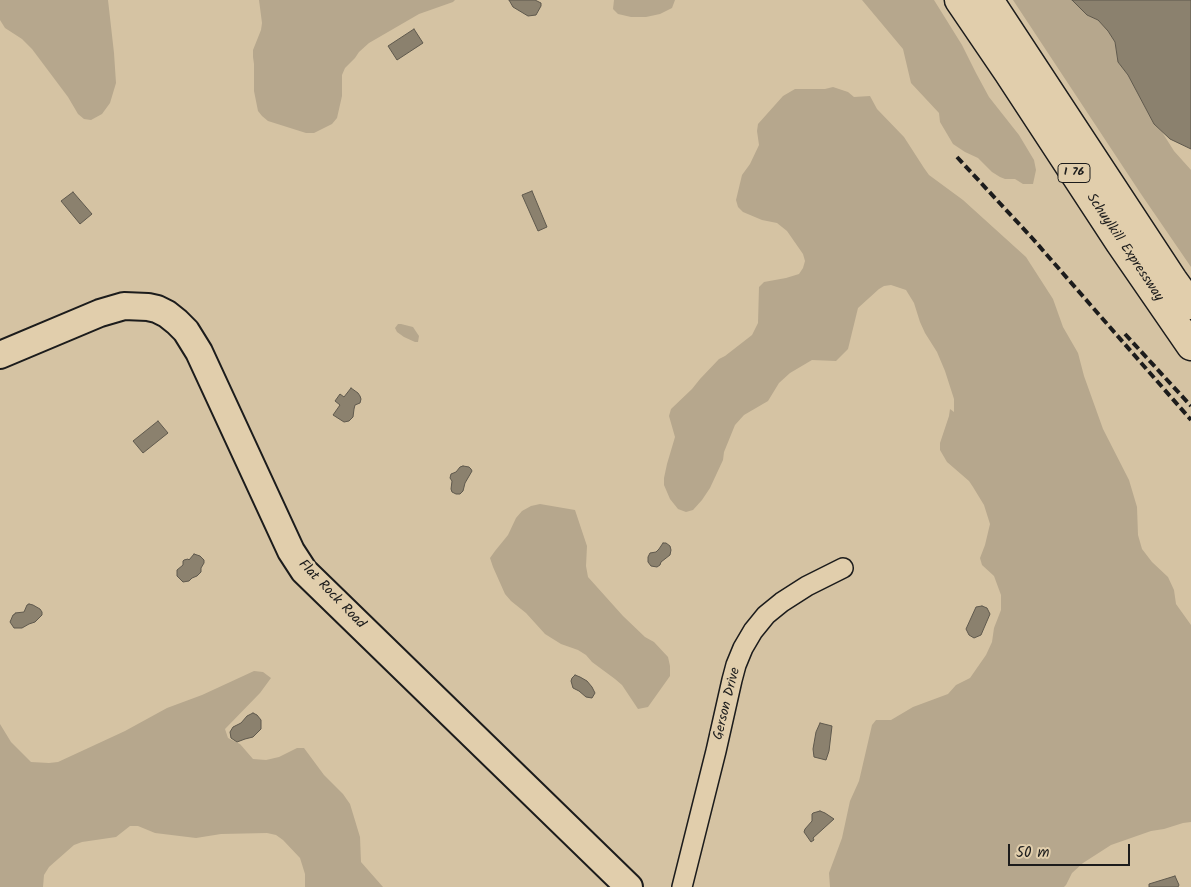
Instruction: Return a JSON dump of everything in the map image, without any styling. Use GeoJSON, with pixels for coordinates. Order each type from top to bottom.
{"type":"FeatureCollection","features":[{"type":"Feature","properties":{"kind":"highway","name":"Schuylkill Expressway"},"geometry":{"type":"LineString","coordinates":[[959,0],[1125,251],[1191,346]]}},
{"type":"Feature","properties":{"kind":"highway","name":"Schuylkill Expressway"},"geometry":{"type":"LineString","coordinates":[[989,0],[1191,305]]}},
{"type":"Feature","properties":{"kind":"street","name":"Flat Rock Road"},"geometry":{"type":"LineString","coordinates":[[1,353],[100,313],[124,306],[142,306],[157,309],[177,322],[186,331],[198,352],[291,551],[304,570],[629,887]]}},
{"type":"Feature","properties":{"kind":"street","name":"Gerson Drive"},"geometry":{"type":"LineString","coordinates":[[682,887],[732,680],[743,648],[753,631],[766,615],[782,602],[843,568]]}},
{"type":"Feature","properties":{"kind":"shaded area"},"geometry":{"type":"Polygon","coordinates":[[[0,0],[108,0],[116,83],[110,103],[102,114],[91,120],[84,119],[78,114],[68,97],[32,49],[22,39],[5,28],[0,20],[0,0]]]}},
{"type":"Feature","properties":{"kind":"shaded area"},"geometry":{"type":"Polygon","coordinates":[[[259,0],[455,0],[419,14],[369,43],[345,68],[342,75],[342,96],[337,118],[332,124],[314,133],[306,133],[268,121],[258,111],[254,91],[253,50],[262,23],[259,0]]]}},
{"type":"Feature","properties":{"kind":"shaded area"},"geometry":{"type":"Polygon","coordinates":[[[509,0],[535,0],[541,3],[541,6],[536,15],[528,16],[513,7],[509,0]]]}},
{"type":"Feature","properties":{"kind":"shaded area"},"geometry":{"type":"Polygon","coordinates":[[[614,0],[675,0],[672,8],[660,14],[646,17],[631,17],[618,14],[613,9],[614,0]]]}},
{"type":"Feature","properties":{"kind":"shaded area"},"geometry":{"type":"Polygon","coordinates":[[[862,0],[934,0],[962,45],[989,97],[1019,135],[1034,160],[1036,170],[1033,184],[1023,184],[1015,179],[1000,177],[978,158],[953,144],[940,122],[939,113],[911,83],[903,49],[862,0]]]}},
{"type":"Feature","properties":{"kind":"shaded area"},"geometry":{"type":"Polygon","coordinates":[[[1013,0],[1072,0],[1087,15],[1098,20],[1108,31],[1115,42],[1118,62],[1128,75],[1154,124],[1191,170],[1191,267],[1141,194],[1013,0]]]}},
{"type":"Feature","properties":{"kind":"shaded area"},"geometry":{"type":"Polygon","coordinates":[[[1072,0],[1191,0],[1191,149],[1170,139],[1154,124],[1128,75],[1118,62],[1115,42],[1108,31],[1098,20],[1087,15],[1072,0]]]}},
{"type":"Feature","properties":{"kind":"shaded area"},"geometry":{"type":"Polygon","coordinates":[[[414,29],[423,43],[397,60],[388,46],[414,29]]]}},
{"type":"Feature","properties":{"kind":"shaded area"},"geometry":{"type":"Polygon","coordinates":[[[833,87],[848,92],[854,97],[870,96],[877,109],[904,137],[929,175],[963,200],[1026,257],[1053,299],[1063,327],[1078,353],[1103,429],[1129,480],[1137,507],[1138,535],[1142,549],[1152,562],[1168,577],[1174,590],[1176,604],[1191,625],[1191,822],[1151,831],[1111,845],[1083,863],[1072,873],[1064,887],[830,887],[829,873],[842,838],[850,801],[859,781],[872,725],[876,720],[891,720],[913,707],[948,694],[956,685],[970,678],[986,655],[992,642],[994,628],[1001,610],[1001,595],[994,576],[982,565],[980,558],[990,524],[984,505],[969,481],[947,462],[940,450],[940,443],[950,409],[954,412],[954,399],[937,352],[925,333],[914,303],[906,290],[891,285],[879,289],[858,308],[848,349],[836,361],[812,360],[790,373],[779,383],[768,401],[744,415],[735,425],[724,452],[723,460],[710,488],[693,510],[686,512],[678,509],[670,499],[664,485],[667,464],[675,437],[669,416],[671,409],[719,359],[752,335],[758,323],[759,287],[764,282],[799,274],[805,261],[803,254],[787,231],[777,223],[762,220],[743,212],[738,207],[736,200],[742,175],[750,164],[759,145],[758,124],[783,96],[795,89],[825,89],[833,87]]]}},
{"type":"Feature","properties":{"kind":"shaded area"},"geometry":{"type":"Polygon","coordinates":[[[532,191],[547,227],[538,231],[522,195],[532,191]]]}},
{"type":"Feature","properties":{"kind":"shaded area"},"geometry":{"type":"Polygon","coordinates":[[[73,192],[92,214],[80,224],[61,201],[73,192]]]}},
{"type":"Feature","properties":{"kind":"shaded area"},"geometry":{"type":"Polygon","coordinates":[[[398,324],[413,327],[419,336],[418,342],[404,337],[397,332],[395,328],[398,324]]]}},
{"type":"Feature","properties":{"kind":"shaded area"},"geometry":{"type":"Polygon","coordinates":[[[351,388],[358,393],[361,399],[360,403],[355,405],[353,417],[349,421],[344,422],[333,415],[340,405],[335,401],[340,394],[344,397],[351,388]]]}},
{"type":"Feature","properties":{"kind":"shaded area"},"geometry":{"type":"Polygon","coordinates":[[[158,421],[168,433],[143,453],[133,441],[158,421]]]}},
{"type":"Feature","properties":{"kind":"shaded area"},"geometry":{"type":"Polygon","coordinates":[[[463,466],[469,467],[472,471],[463,491],[460,494],[456,494],[451,489],[451,474],[463,466]]]}},
{"type":"Feature","properties":{"kind":"shaded area"},"geometry":{"type":"Polygon","coordinates":[[[540,504],[575,510],[587,546],[586,566],[588,577],[623,616],[645,637],[654,642],[668,657],[670,676],[648,707],[638,709],[622,685],[592,662],[586,655],[561,644],[545,634],[505,594],[490,558],[508,535],[516,518],[522,511],[540,504]]]}},
{"type":"Feature","properties":{"kind":"shaded area"},"geometry":{"type":"Polygon","coordinates":[[[663,543],[670,546],[670,555],[657,567],[651,566],[648,562],[650,553],[656,552],[663,543]]]}},
{"type":"Feature","properties":{"kind":"shaded area"},"geometry":{"type":"Polygon","coordinates":[[[194,554],[204,560],[201,572],[189,581],[183,582],[177,576],[177,570],[183,565],[184,560],[189,560],[194,554]]]}},
{"type":"Feature","properties":{"kind":"shaded area"},"geometry":{"type":"Polygon","coordinates":[[[29,604],[40,609],[42,615],[35,622],[22,628],[14,628],[10,622],[13,615],[24,612],[29,604]]]}},
{"type":"Feature","properties":{"kind":"shaded area"},"geometry":{"type":"Polygon","coordinates":[[[982,606],[987,608],[990,614],[981,635],[974,638],[969,635],[966,629],[976,607],[982,606]]]}},
{"type":"Feature","properties":{"kind":"shaded area"},"geometry":{"type":"Polygon","coordinates":[[[254,671],[263,672],[271,678],[260,693],[225,729],[228,738],[240,744],[253,759],[266,760],[279,757],[297,748],[304,748],[324,775],[350,804],[360,837],[361,862],[383,887],[305,887],[305,874],[300,858],[276,835],[267,833],[221,834],[196,838],[155,833],[138,826],[130,826],[116,837],[74,845],[49,867],[44,875],[43,887],[0,887],[0,724],[11,742],[31,762],[58,762],[125,731],[167,708],[202,695],[254,671]]]}},
{"type":"Feature","properties":{"kind":"shaded area"},"geometry":{"type":"Polygon","coordinates":[[[575,675],[587,681],[592,687],[595,693],[592,698],[586,697],[573,688],[571,681],[575,675]]]}},
{"type":"Feature","properties":{"kind":"shaded area"},"geometry":{"type":"Polygon","coordinates":[[[253,713],[261,720],[261,729],[253,737],[237,742],[231,738],[230,732],[233,727],[253,713]]]}},
{"type":"Feature","properties":{"kind":"shaded area"},"geometry":{"type":"Polygon","coordinates":[[[820,723],[832,726],[826,760],[814,757],[813,749],[816,732],[820,723]]]}},
{"type":"Feature","properties":{"kind":"shaded area"},"geometry":{"type":"Polygon","coordinates":[[[820,811],[834,819],[811,842],[804,832],[812,821],[812,814],[820,811]]]}},
{"type":"Feature","properties":{"kind":"shaded area"},"geometry":{"type":"Polygon","coordinates":[[[1175,876],[1178,887],[1149,887],[1149,884],[1175,876]]]}},
{"type":"Feature","properties":{"kind":"railway"},"geometry":{"type":"LineString","coordinates":[[957,157],[1033,239],[1191,420]]}},
{"type":"Feature","properties":{"kind":"railway"},"geometry":{"type":"LineString","coordinates":[[1125,334],[1191,406]]}}]}
